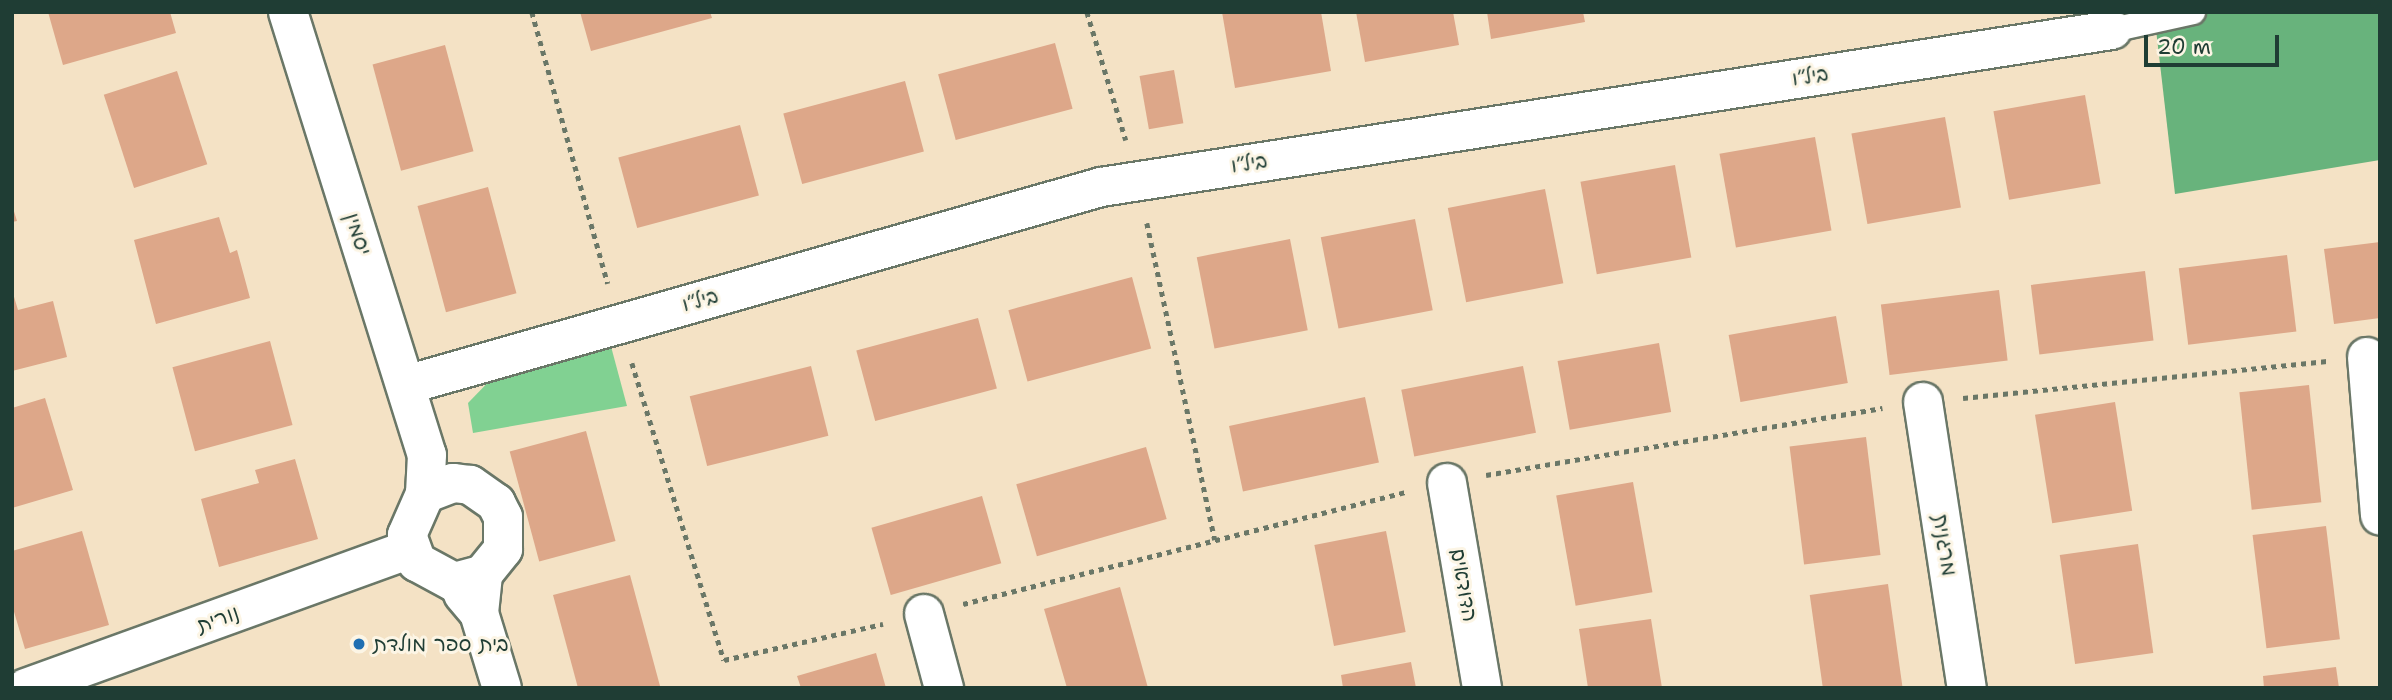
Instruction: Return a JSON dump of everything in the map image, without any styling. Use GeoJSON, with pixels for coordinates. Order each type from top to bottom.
{"type":"FeatureCollection","features":[{"type":"Feature","properties":{"kind":"street","name":"יסמין"},"geometry":{"type":"LineString","coordinates":[[288,12],[439,489],[484,492],[503,517],[503,549],[469,578],[502,688]]}},
{"type":"Feature","properties":{"kind":"street","name":"ביל״ו"},"geometry":{"type":"LineString","coordinates":[[406,385],[1042,201],[1138,181],[2112,30]]}},
{"type":"Feature","properties":{"kind":"street"},"geometry":{"type":"LineString","coordinates":[[2367,357],[2380,515]]}},
{"type":"Feature","properties":{"kind":"street","name":"מרגנית"},"geometry":{"type":"LineString","coordinates":[[1923,402],[1967,688]]}},
{"type":"Feature","properties":{"kind":"street","name":"הדודאים"},"geometry":{"type":"LineString","coordinates":[[1447,483],[1482,688]]}},
{"type":"Feature","properties":{"kind":"street"},"geometry":{"type":"LineString","coordinates":[[439,489],[409,520],[411,550],[428,572],[469,578]]}},
{"type":"Feature","properties":{"kind":"street","name":"נורית"},"geometry":{"type":"LineString","coordinates":[[26,688],[411,550]]}},
{"type":"Feature","properties":{"kind":"street"},"geometry":{"type":"LineString","coordinates":[[924,614],[944,688]]}},
{"type":"Feature","properties":{"kind":"lane"},"geometry":{"type":"LineString","coordinates":[[2112,30],[2193,12]]}},
{"type":"Feature","properties":{"kind":"path"},"geometry":{"type":"LineString","coordinates":[[1087,12],[1138,181],[1215,540]]}},
{"type":"Feature","properties":{"kind":"path"},"geometry":{"type":"LineString","coordinates":[[724,660],[924,614],[1447,483],[1923,402],[2367,357]]}},
{"type":"Feature","properties":{"kind":"green space"},"geometry":{"type":"Polygon","coordinates":[[[2154,12],[2380,12],[2380,160],[2175,194],[2154,12]]]}},
{"type":"Feature","properties":{"kind":"green space"},"geometry":{"type":"Polygon","coordinates":[[[609,339],[627,406],[473,433],[468,403],[502,368],[609,339]]]}},
{"type":"Feature","properties":{"kind":"building"},"geometry":{"type":"Polygon","coordinates":[[[48,12],[170,12],[176,33],[63,65],[48,12]]]}},
{"type":"Feature","properties":{"kind":"building"},"geometry":{"type":"Polygon","coordinates":[[[580,12],[710,12],[712,18],[591,51],[580,12]]]}},
{"type":"Feature","properties":{"kind":"building"},"geometry":{"type":"Polygon","coordinates":[[[1222,12],[1321,12],[1331,71],[1235,88],[1222,12]]]}},
{"type":"Feature","properties":{"kind":"building"},"geometry":{"type":"Polygon","coordinates":[[[1356,12],[1453,12],[1459,45],[1365,62],[1356,12]]]}},
{"type":"Feature","properties":{"kind":"building"},"geometry":{"type":"Polygon","coordinates":[[[1487,12],[1583,12],[1585,22],[1491,39],[1487,12]]]}},
{"type":"Feature","properties":{"kind":"building"},"geometry":{"type":"Polygon","coordinates":[[[1055,43],[1073,109],[956,140],[938,74],[1055,43]]]}},
{"type":"Feature","properties":{"kind":"building"},"geometry":{"type":"Polygon","coordinates":[[[445,45],[473,151],[401,171],[373,64],[445,45]]]}},
{"type":"Feature","properties":{"kind":"building"},"geometry":{"type":"Polygon","coordinates":[[[1174,70],[1183,123],[1149,129],[1140,76],[1174,70]]]}},
{"type":"Feature","properties":{"kind":"building"},"geometry":{"type":"Polygon","coordinates":[[[177,71],[207,164],[134,188],[104,95],[177,71]]]}},
{"type":"Feature","properties":{"kind":"building"},"geometry":{"type":"Polygon","coordinates":[[[905,81],[924,152],[802,184],[783,114],[905,81]]]}},
{"type":"Feature","properties":{"kind":"building"},"geometry":{"type":"Polygon","coordinates":[[[2085,95],[2101,184],[2009,200],[1993,111],[2085,95]]]}},
{"type":"Feature","properties":{"kind":"building"},"geometry":{"type":"Polygon","coordinates":[[[1945,117],[1961,208],[1867,224],[1851,133],[1945,117]]]}},
{"type":"Feature","properties":{"kind":"building"},"geometry":{"type":"Polygon","coordinates":[[[740,125],[759,196],[637,228],[618,158],[740,125]]]}},
{"type":"Feature","properties":{"kind":"building"},"geometry":{"type":"Polygon","coordinates":[[[1815,137],[1831,231],[1736,247],[1719,154],[1815,137]]]}},
{"type":"Feature","properties":{"kind":"building"},"geometry":{"type":"Polygon","coordinates":[[[1675,165],[1691,258],[1597,274],[1580,182],[1675,165]]]}},
{"type":"Feature","properties":{"kind":"building"},"geometry":{"type":"Polygon","coordinates":[[[488,187],[516,293],[446,312],[417,206],[488,187]]]}},
{"type":"Feature","properties":{"kind":"building"},"geometry":{"type":"Polygon","coordinates":[[[1545,189],[1563,283],[1466,302],[1448,208],[1545,189]]]}},
{"type":"Feature","properties":{"kind":"building"},"geometry":{"type":"Polygon","coordinates":[[[12,205],[17,221],[12,222],[12,205]]]}},
{"type":"Feature","properties":{"kind":"building"},"geometry":{"type":"Polygon","coordinates":[[[219,217],[230,253],[237,250],[250,298],[156,324],[134,240],[219,217]]]}},
{"type":"Feature","properties":{"kind":"building"},"geometry":{"type":"Polygon","coordinates":[[[1415,219],[1433,310],[1339,329],[1321,237],[1415,219]]]}},
{"type":"Feature","properties":{"kind":"building"},"geometry":{"type":"Polygon","coordinates":[[[1290,239],[1308,330],[1214,348],[1197,257],[1290,239]]]}},
{"type":"Feature","properties":{"kind":"building"},"geometry":{"type":"Polygon","coordinates":[[[2380,242],[2380,318],[2334,324],[2324,249],[2380,242]]]}},
{"type":"Feature","properties":{"kind":"building"},"geometry":{"type":"Polygon","coordinates":[[[2287,255],[2296,331],[2188,345],[2179,268],[2287,255]]]}},
{"type":"Feature","properties":{"kind":"building"},"geometry":{"type":"Polygon","coordinates":[[[2145,271],[2154,340],[2039,354],[2031,285],[2145,271]]]}},
{"type":"Feature","properties":{"kind":"building"},"geometry":{"type":"Polygon","coordinates":[[[1132,277],[1151,348],[1028,382],[1008,310],[1132,277]]]}},
{"type":"Feature","properties":{"kind":"building"},"geometry":{"type":"Polygon","coordinates":[[[12,290],[18,310],[53,301],[67,357],[12,371],[12,290]]]}},
{"type":"Feature","properties":{"kind":"building"},"geometry":{"type":"Polygon","coordinates":[[[1999,290],[2008,360],[1890,375],[1881,305],[1999,290]]]}},
{"type":"Feature","properties":{"kind":"building"},"geometry":{"type":"Polygon","coordinates":[[[1836,316],[1848,383],[1740,402],[1729,335],[1836,316]]]}},
{"type":"Feature","properties":{"kind":"building"},"geometry":{"type":"Polygon","coordinates":[[[978,318],[997,389],[875,421],[856,351],[978,318]]]}},
{"type":"Feature","properties":{"kind":"building"},"geometry":{"type":"Polygon","coordinates":[[[270,341],[293,425],[195,451],[172,367],[270,341]]]}},
{"type":"Feature","properties":{"kind":"building"},"geometry":{"type":"Polygon","coordinates":[[[1659,343],[1671,412],[1570,430],[1558,361],[1659,343]]]}},
{"type":"Feature","properties":{"kind":"building"},"geometry":{"type":"Polygon","coordinates":[[[811,366],[828,436],[707,466],[690,396],[811,366]]]}},
{"type":"Feature","properties":{"kind":"building"},"geometry":{"type":"Polygon","coordinates":[[[1523,366],[1536,433],[1414,456],[1401,390],[1523,366]]]}},
{"type":"Feature","properties":{"kind":"building"},"geometry":{"type":"Polygon","coordinates":[[[2309,385],[2321,502],[2252,510],[2239,392],[2309,385]]]}},
{"type":"Feature","properties":{"kind":"building"},"geometry":{"type":"Polygon","coordinates":[[[1365,397],[1379,463],[1243,491],[1229,426],[1365,397]]]}},
{"type":"Feature","properties":{"kind":"building"},"geometry":{"type":"Polygon","coordinates":[[[45,398],[73,490],[12,508],[12,408],[45,398]]]}},
{"type":"Feature","properties":{"kind":"building"},"geometry":{"type":"Polygon","coordinates":[[[2115,402],[2132,511],[2052,523],[2035,415],[2115,402]]]}},
{"type":"Feature","properties":{"kind":"building"},"geometry":{"type":"Polygon","coordinates":[[[586,431],[616,541],[539,562],[510,451],[586,431]]]}},
{"type":"Feature","properties":{"kind":"building"},"geometry":{"type":"Polygon","coordinates":[[[1866,437],[1881,555],[1804,564],[1790,446],[1866,437]]]}},
{"type":"Feature","properties":{"kind":"building"},"geometry":{"type":"Polygon","coordinates":[[[1146,447],[1167,519],[1037,556],[1016,484],[1146,447]]]}},
{"type":"Feature","properties":{"kind":"building"},"geometry":{"type":"Polygon","coordinates":[[[295,459],[318,539],[219,567],[201,499],[259,483],[255,470],[295,459]]]}},
{"type":"Feature","properties":{"kind":"building"},"geometry":{"type":"Polygon","coordinates":[[[1633,482],[1652,592],[1576,606],[1556,496],[1633,482]]]}},
{"type":"Feature","properties":{"kind":"building"},"geometry":{"type":"Polygon","coordinates":[[[982,496],[1001,563],[891,595],[871,528],[982,496]]]}},
{"type":"Feature","properties":{"kind":"building"},"geometry":{"type":"Polygon","coordinates":[[[2326,526],[2340,639],[2266,648],[2253,535],[2326,526]]]}},
{"type":"Feature","properties":{"kind":"building"},"geometry":{"type":"Polygon","coordinates":[[[82,531],[109,625],[25,649],[12,605],[12,551],[82,531]]]}},
{"type":"Feature","properties":{"kind":"building"},"geometry":{"type":"Polygon","coordinates":[[[1386,531],[1406,632],[1334,646],[1314,545],[1386,531]]]}},
{"type":"Feature","properties":{"kind":"building"},"geometry":{"type":"Polygon","coordinates":[[[2138,544],[2153,653],[2075,664],[2060,555],[2138,544]]]}},
{"type":"Feature","properties":{"kind":"building"},"geometry":{"type":"Polygon","coordinates":[[[630,575],[660,686],[578,688],[553,595],[630,575]]]}},
{"type":"Feature","properties":{"kind":"building"},"geometry":{"type":"Polygon","coordinates":[[[1888,584],[1903,688],[1823,688],[1810,595],[1888,584]]]}},
{"type":"Feature","properties":{"kind":"building"},"geometry":{"type":"Polygon","coordinates":[[[1120,587],[1148,688],[1067,688],[1044,609],[1120,587]]]}},
{"type":"Feature","properties":{"kind":"building"},"geometry":{"type":"Polygon","coordinates":[[[1651,619],[1662,688],[1588,688],[1579,629],[1651,619]]]}},
{"type":"Feature","properties":{"kind":"building"},"geometry":{"type":"Polygon","coordinates":[[[876,653],[886,688],[801,688],[797,676],[876,653]]]}},
{"type":"Feature","properties":{"kind":"building"},"geometry":{"type":"Polygon","coordinates":[[[1411,662],[1416,688],[1343,688],[1341,675],[1411,662]]]}},
{"type":"Feature","properties":{"kind":"building"},"geometry":{"type":"Polygon","coordinates":[[[2336,667],[2339,688],[2264,688],[2263,676],[2336,667]]]}},
{"type":"Feature","properties":{"kind":"place","name":"בית ספר מולדת"},"geometry":{"type":"Point","coordinates":[359,644]}}]}
